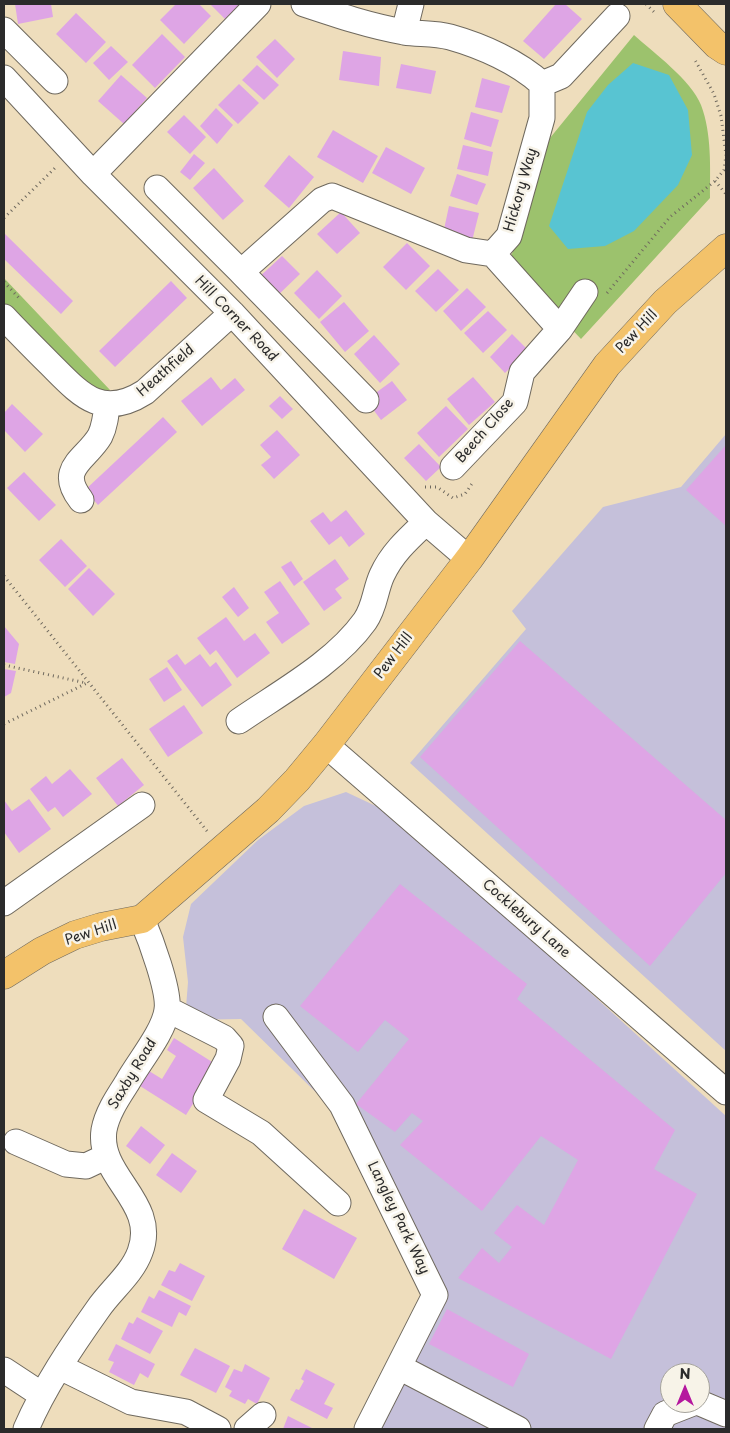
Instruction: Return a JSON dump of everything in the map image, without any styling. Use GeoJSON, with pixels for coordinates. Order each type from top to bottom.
{"type":"FeatureCollection","features":[{"type":"Feature","properties":{"kind":"main road"},"geometry":{"type":"LineString","coordinates":[[667,9],[723,54]]}},
{"type":"Feature","properties":{"kind":"main road","name":"Pew Hill"},"geometry":{"type":"LineString","coordinates":[[4,976],[42,952],[75,935],[101,927],[142,919],[165,897],[223,851],[280,798],[326,745],[468,559],[607,365],[665,302],[723,246]]}},
{"type":"Feature","properties":{"kind":"street"},"geometry":{"type":"LineString","coordinates":[[93,174],[258,4]]}},
{"type":"Feature","properties":{"kind":"street"},"geometry":{"type":"LineString","coordinates":[[304,4],[350,20],[404,32],[449,36],[489,51],[535,77],[542,84],[561,76],[617,16]]}},
{"type":"Feature","properties":{"kind":"street"},"geometry":{"type":"LineString","coordinates":[[404,32],[411,4]]}},
{"type":"Feature","properties":{"kind":"street"},"geometry":{"type":"LineString","coordinates":[[4,30],[55,81]]}},
{"type":"Feature","properties":{"kind":"street","name":"Hill Corner Road"},"geometry":{"type":"LineString","coordinates":[[4,78],[93,174],[232,313],[426,522],[468,559]]}},
{"type":"Feature","properties":{"kind":"street","name":"Hickory Way"},"geometry":{"type":"LineString","coordinates":[[493,254],[509,236],[542,118],[542,84]]}},
{"type":"Feature","properties":{"kind":"street"},"geometry":{"type":"LineString","coordinates":[[157,188],[366,400]]}},
{"type":"Feature","properties":{"kind":"street"},"geometry":{"type":"LineString","coordinates":[[241,272],[322,200],[332,196],[466,250],[493,254],[560,329]]}},
{"type":"Feature","properties":{"kind":"street","name":"Beech Close"},"geometry":{"type":"LineString","coordinates":[[453,467],[515,402],[522,372],[594,294]]}},
{"type":"Feature","properties":{"kind":"street","name":"Heathfield"},"geometry":{"type":"LineString","coordinates":[[4,318],[80,394],[96,402],[107,404],[134,399],[145,392],[232,313]]}},
{"type":"Feature","properties":{"kind":"street"},"geometry":{"type":"LineString","coordinates":[[81,500],[72,484],[71,476],[77,462],[95,443],[102,432],[107,404]]}},
{"type":"Feature","properties":{"kind":"street"},"geometry":{"type":"LineString","coordinates":[[239,721],[342,649],[366,620],[375,600],[381,576],[394,553],[426,522]]}},
{"type":"Feature","properties":{"kind":"street","name":"Cocklebury Lane"},"geometry":{"type":"LineString","coordinates":[[326,745],[726,1092]]}},
{"type":"Feature","properties":{"kind":"street"},"geometry":{"type":"LineString","coordinates":[[4,903],[142,805]]}},
{"type":"Feature","properties":{"kind":"street"},"geometry":{"type":"LineString","coordinates":[[142,919],[161,975],[168,1009],[224,1038],[231,1046],[228,1059],[206,1100],[261,1133],[338,1204]]}},
{"type":"Feature","properties":{"kind":"street","name":"Saxby Road"},"geometry":{"type":"LineString","coordinates":[[26,1429],[42,1395],[98,1309],[134,1264],[142,1246],[142,1215],[106,1157],[104,1130],[108,1117],[160,1028],[168,1009]]}},
{"type":"Feature","properties":{"kind":"street","name":"Langley Park Way"},"geometry":{"type":"LineString","coordinates":[[276,1017],[342,1105],[435,1296],[368,1429]]}},
{"type":"Feature","properties":{"kind":"street"},"geometry":{"type":"LineString","coordinates":[[16,1142],[66,1164],[86,1166],[106,1157]]}},
{"type":"Feature","properties":{"kind":"street"},"geometry":{"type":"LineString","coordinates":[[60,1367],[130,1402],[186,1412],[218,1429]]}},
{"type":"Feature","properties":{"kind":"street"},"geometry":{"type":"LineString","coordinates":[[399,1367],[518,1429]]}},
{"type":"Feature","properties":{"kind":"street"},"geometry":{"type":"LineString","coordinates":[[4,1370],[42,1395]]}},
{"type":"Feature","properties":{"kind":"street"},"geometry":{"type":"LineString","coordinates":[[710,1407],[726,1414]]}},
{"type":"Feature","properties":{"kind":"street"},"geometry":{"type":"LineString","coordinates":[[661,1422],[676,1413]]}},
{"type":"Feature","properties":{"kind":"path"},"geometry":{"type":"LineString","coordinates":[[646,4],[667,9]]}},
{"type":"Feature","properties":{"kind":"path"},"geometry":{"type":"LineString","coordinates":[[594,294],[611,290],[670,217],[715,181],[724,170],[726,155],[723,124],[714,94],[692,55]]}},
{"type":"Feature","properties":{"kind":"path"},"geometry":{"type":"LineString","coordinates":[[4,218],[73,152]]}},
{"type":"Feature","properties":{"kind":"path"},"geometry":{"type":"LineString","coordinates":[[715,181],[726,194]]}},
{"type":"Feature","properties":{"kind":"path"},"geometry":{"type":"LineString","coordinates":[[406,500],[420,486],[437,487],[453,498],[465,494],[476,478]]}},
{"type":"Feature","properties":{"kind":"path"},"geometry":{"type":"LineString","coordinates":[[4,576],[87,683],[223,851]]}},
{"type":"Feature","properties":{"kind":"path"},"geometry":{"type":"LineString","coordinates":[[4,665],[87,683]]}},
{"type":"Feature","properties":{"kind":"path"},"geometry":{"type":"LineString","coordinates":[[4,724],[87,683]]}},
{"type":"Feature","properties":{"kind":"shaded area"},"geometry":{"type":"Polygon","coordinates":[[[726,434],[726,1051],[410,763],[526,629],[512,611],[603,507],[681,487],[726,434]]]}},
{"type":"Feature","properties":{"kind":"shaded area"},"geometry":{"type":"Polygon","coordinates":[[[346,792],[395,815],[726,1116],[726,1429],[358,1429],[431,1295],[337,1113],[241,1019],[185,1020],[188,982],[183,937],[191,904],[258,840],[304,806],[346,792]]]}},
{"type":"Feature","properties":{"kind":"green space"},"geometry":{"type":"Polygon","coordinates":[[[634,35],[681,77],[701,105],[709,139],[710,198],[581,339],[509,263],[550,138],[634,35]]]}},
{"type":"Feature","properties":{"kind":"green space"},"geometry":{"type":"Polygon","coordinates":[[[4,278],[110,390],[104,392],[87,386],[4,305],[4,278]]]}},
{"type":"Feature","properties":{"kind":"water"},"geometry":{"type":"Polygon","coordinates":[[[633,63],[669,75],[688,110],[692,155],[678,185],[634,231],[605,246],[568,249],[549,226],[587,112],[608,85],[633,63]]]}},
{"type":"Feature","properties":{"kind":"building"},"geometry":{"type":"Polygon","coordinates":[[[15,4],[51,4],[53,17],[18,24],[15,4]]]}},
{"type":"Feature","properties":{"kind":"building"},"geometry":{"type":"Polygon","coordinates":[[[176,4],[199,4],[211,16],[184,44],[160,20],[176,4]]]}},
{"type":"Feature","properties":{"kind":"building"},"geometry":{"type":"Polygon","coordinates":[[[210,4],[241,4],[225,19],[210,4]]]}},
{"type":"Feature","properties":{"kind":"building"},"geometry":{"type":"Polygon","coordinates":[[[556,4],[565,4],[582,19],[544,59],[523,41],[556,4]]]}},
{"type":"Feature","properties":{"kind":"building"},"geometry":{"type":"Polygon","coordinates":[[[76,13],[106,42],[86,63],[56,34],[76,13]]]}},
{"type":"Feature","properties":{"kind":"building"},"geometry":{"type":"Polygon","coordinates":[[[162,34],[185,57],[155,88],[132,65],[162,34]]]}},
{"type":"Feature","properties":{"kind":"building"},"geometry":{"type":"Polygon","coordinates":[[[275,39],[295,59],[277,78],[256,57],[275,39]]]}},
{"type":"Feature","properties":{"kind":"building"},"geometry":{"type":"Polygon","coordinates":[[[111,46],[128,62],[109,80],[93,63],[111,46]]]}},
{"type":"Feature","properties":{"kind":"building"},"geometry":{"type":"Polygon","coordinates":[[[343,51],[381,57],[379,86],[339,80],[343,51]]]}},
{"type":"Feature","properties":{"kind":"building"},"geometry":{"type":"Polygon","coordinates":[[[401,64],[436,71],[431,94],[396,88],[401,64]]]}},
{"type":"Feature","properties":{"kind":"building"},"geometry":{"type":"Polygon","coordinates":[[[257,65],[279,85],[264,100],[242,80],[257,65]]]}},
{"type":"Feature","properties":{"kind":"building"},"geometry":{"type":"Polygon","coordinates":[[[121,75],[147,98],[124,124],[98,101],[121,75]]]}},
{"type":"Feature","properties":{"kind":"building"},"geometry":{"type":"Polygon","coordinates":[[[482,78],[510,86],[502,113],[475,107],[482,78]]]}},
{"type":"Feature","properties":{"kind":"building"},"geometry":{"type":"Polygon","coordinates":[[[239,84],[259,103],[238,124],[218,105],[239,84]]]}},
{"type":"Feature","properties":{"kind":"building"},"geometry":{"type":"Polygon","coordinates":[[[216,108],[233,125],[217,144],[200,126],[216,108]]]}},
{"type":"Feature","properties":{"kind":"building"},"geometry":{"type":"Polygon","coordinates":[[[471,112],[499,120],[491,147],[464,139],[471,112]]]}},
{"type":"Feature","properties":{"kind":"building"},"geometry":{"type":"Polygon","coordinates":[[[184,115],[206,137],[190,154],[167,132],[184,115]]]}},
{"type":"Feature","properties":{"kind":"building"},"geometry":{"type":"Polygon","coordinates":[[[333,130],[378,156],[363,183],[317,157],[333,130]]]}},
{"type":"Feature","properties":{"kind":"building"},"geometry":{"type":"Polygon","coordinates":[[[463,145],[493,152],[488,176],[457,169],[463,145]]]}},
{"type":"Feature","properties":{"kind":"building"},"geometry":{"type":"Polygon","coordinates":[[[386,147],[425,168],[411,194],[372,173],[386,147]]]}},
{"type":"Feature","properties":{"kind":"building"},"geometry":{"type":"Polygon","coordinates":[[[194,154],[205,163],[190,180],[180,172],[194,154]]]}},
{"type":"Feature","properties":{"kind":"building"},"geometry":{"type":"Polygon","coordinates":[[[289,155],[314,177],[289,208],[264,186],[289,155]]]}},
{"type":"Feature","properties":{"kind":"building"},"geometry":{"type":"Polygon","coordinates":[[[214,168],[244,201],[223,220],[193,188],[214,168]]]}},
{"type":"Feature","properties":{"kind":"building"},"geometry":{"type":"Polygon","coordinates":[[[457,174],[486,184],[477,205],[450,196],[457,174]]]}},
{"type":"Feature","properties":{"kind":"building"},"geometry":{"type":"Polygon","coordinates":[[[449,206],[479,213],[472,241],[443,234],[449,206]]]}},
{"type":"Feature","properties":{"kind":"building"},"geometry":{"type":"Polygon","coordinates":[[[341,212],[360,233],[337,254],[317,234],[341,212]]]}},
{"type":"Feature","properties":{"kind":"building"},"geometry":{"type":"Polygon","coordinates":[[[4,233],[73,301],[61,314],[4,259],[4,233]]]}},
{"type":"Feature","properties":{"kind":"building"},"geometry":{"type":"Polygon","coordinates":[[[407,243],[430,266],[406,290],[383,267],[407,243]]]}},
{"type":"Feature","properties":{"kind":"building"},"geometry":{"type":"Polygon","coordinates":[[[282,256],[300,274],[275,298],[257,279],[282,256]]]}},
{"type":"Feature","properties":{"kind":"building"},"geometry":{"type":"Polygon","coordinates":[[[438,269],[459,290],[436,312],[415,291],[438,269]]]}},
{"type":"Feature","properties":{"kind":"building"},"geometry":{"type":"Polygon","coordinates":[[[317,270],[342,296],[319,319],[294,293],[317,270]]]}},
{"type":"Feature","properties":{"kind":"building"},"geometry":{"type":"Polygon","coordinates":[[[171,281],[187,298],[115,367],[99,351],[171,281]]]}},
{"type":"Feature","properties":{"kind":"building"},"geometry":{"type":"Polygon","coordinates":[[[467,288],[486,307],[461,331],[443,311],[467,288]]]}},
{"type":"Feature","properties":{"kind":"building"},"geometry":{"type":"Polygon","coordinates":[[[344,302],[369,331],[345,352],[320,322],[344,302]]]}},
{"type":"Feature","properties":{"kind":"building"},"geometry":{"type":"Polygon","coordinates":[[[488,311],[507,330],[483,353],[464,333],[488,311]]]}},
{"type":"Feature","properties":{"kind":"building"},"geometry":{"type":"Polygon","coordinates":[[[512,334],[528,350],[505,373],[490,357],[512,334]]]}},
{"type":"Feature","properties":{"kind":"building"},"geometry":{"type":"Polygon","coordinates":[[[374,335],[400,364],[380,383],[354,354],[374,335]]]}},
{"type":"Feature","properties":{"kind":"building"},"geometry":{"type":"Polygon","coordinates":[[[211,377],[221,390],[235,378],[245,390],[202,426],[181,401],[211,377]]]}},
{"type":"Feature","properties":{"kind":"building"},"geometry":{"type":"Polygon","coordinates":[[[473,377],[495,402],[469,425],[447,399],[473,377]]]}},
{"type":"Feature","properties":{"kind":"building"},"geometry":{"type":"Polygon","coordinates":[[[392,381],[407,400],[381,420],[366,400],[392,381]]]}},
{"type":"Feature","properties":{"kind":"building"},"geometry":{"type":"Polygon","coordinates":[[[280,396],[293,409],[282,419],[269,406],[280,396]]]}},
{"type":"Feature","properties":{"kind":"building"},"geometry":{"type":"Polygon","coordinates":[[[12,404],[43,434],[25,452],[4,430],[4,413],[12,404]]]}},
{"type":"Feature","properties":{"kind":"building"},"geometry":{"type":"Polygon","coordinates":[[[446,406],[468,429],[439,457],[417,433],[446,406]]]}},
{"type":"Feature","properties":{"kind":"building"},"geometry":{"type":"Polygon","coordinates":[[[163,417],[177,432],[98,505],[85,490],[163,417]]]}},
{"type":"Feature","properties":{"kind":"building"},"geometry":{"type":"Polygon","coordinates":[[[277,430],[300,455],[274,479],[261,465],[271,457],[260,445],[277,430]]]}},
{"type":"Feature","properties":{"kind":"building"},"geometry":{"type":"Polygon","coordinates":[[[419,444],[441,467],[426,481],[404,458],[419,444]]]}},
{"type":"Feature","properties":{"kind":"building"},"geometry":{"type":"Polygon","coordinates":[[[726,445],[726,526],[686,490],[726,445]]]}},
{"type":"Feature","properties":{"kind":"building"},"geometry":{"type":"Polygon","coordinates":[[[24,472],[56,505],[39,521],[7,488],[24,472]]]}},
{"type":"Feature","properties":{"kind":"building"},"geometry":{"type":"Polygon","coordinates":[[[346,510],[365,534],[349,547],[341,536],[329,545],[310,521],[323,512],[331,522],[346,510]]]}},
{"type":"Feature","properties":{"kind":"building"},"geometry":{"type":"Polygon","coordinates":[[[61,539],[87,566],[65,587],[39,560],[61,539]]]}},
{"type":"Feature","properties":{"kind":"building"},"geometry":{"type":"Polygon","coordinates":[[[335,559],[349,579],[335,589],[342,598],[324,611],[303,582],[335,559]]]}},
{"type":"Feature","properties":{"kind":"building"},"geometry":{"type":"Polygon","coordinates":[[[291,561],[303,579],[294,586],[281,567],[291,561]]]}},
{"type":"Feature","properties":{"kind":"building"},"geometry":{"type":"Polygon","coordinates":[[[89,568],[115,594],[93,616],[68,589],[89,568]]]}},
{"type":"Feature","properties":{"kind":"building"},"geometry":{"type":"Polygon","coordinates":[[[280,581],[310,624],[282,644],[266,622],[279,613],[264,592],[280,581]]]}},
{"type":"Feature","properties":{"kind":"building"},"geometry":{"type":"Polygon","coordinates":[[[234,587],[249,608],[238,617],[222,597],[234,587]]]}},
{"type":"Feature","properties":{"kind":"building"},"geometry":{"type":"Polygon","coordinates":[[[226,617],[244,641],[255,633],[270,653],[237,678],[216,650],[210,655],[197,638],[226,617]]]}},
{"type":"Feature","properties":{"kind":"building"},"geometry":{"type":"Polygon","coordinates":[[[4,626],[19,644],[15,664],[4,662],[4,626]]]}},
{"type":"Feature","properties":{"kind":"building"},"geometry":{"type":"Polygon","coordinates":[[[520,641],[726,820],[726,873],[650,966],[420,757],[520,641]]]}},
{"type":"Feature","properties":{"kind":"building"},"geometry":{"type":"Polygon","coordinates":[[[177,654],[185,665],[200,654],[210,667],[216,662],[232,685],[202,707],[167,661],[177,654]]]}},
{"type":"Feature","properties":{"kind":"building"},"geometry":{"type":"Polygon","coordinates":[[[167,667],[182,690],[164,702],[149,679],[167,667]]]}},
{"type":"Feature","properties":{"kind":"building"},"geometry":{"type":"Polygon","coordinates":[[[4,669],[16,671],[11,693],[4,697],[4,669]]]}},
{"type":"Feature","properties":{"kind":"building"},"geometry":{"type":"Polygon","coordinates":[[[184,705],[203,733],[168,757],[149,729],[184,705]]]}},
{"type":"Feature","properties":{"kind":"building"},"geometry":{"type":"Polygon","coordinates":[[[122,758],[144,785],[118,806],[96,778],[122,758]]]}},
{"type":"Feature","properties":{"kind":"building"},"geometry":{"type":"Polygon","coordinates":[[[70,769],[92,794],[63,817],[55,807],[48,812],[30,789],[46,776],[52,784],[70,769]]]}},
{"type":"Feature","properties":{"kind":"building"},"geometry":{"type":"Polygon","coordinates":[[[29,799],[51,829],[19,853],[4,832],[4,800],[12,811],[29,799]]]}},
{"type":"Feature","properties":{"kind":"building"},"geometry":{"type":"Polygon","coordinates":[[[400,884],[527,984],[517,999],[675,1130],[654,1169],[697,1194],[611,1359],[458,1278],[482,1248],[499,1263],[512,1247],[494,1233],[517,1205],[544,1225],[578,1160],[541,1136],[482,1211],[400,1145],[423,1121],[412,1113],[395,1132],[356,1104],[409,1039],[385,1020],[358,1052],[300,1006],[400,884]]]}},
{"type":"Feature","properties":{"kind":"building"},"geometry":{"type":"Polygon","coordinates":[[[174,1038],[217,1065],[186,1115],[140,1086],[149,1071],[162,1079],[176,1056],[167,1050],[174,1038]]]}},
{"type":"Feature","properties":{"kind":"building"},"geometry":{"type":"Polygon","coordinates":[[[141,1126],[165,1145],[150,1164],[126,1146],[141,1126]]]}},
{"type":"Feature","properties":{"kind":"building"},"geometry":{"type":"Polygon","coordinates":[[[172,1153],[197,1171],[181,1193],[156,1175],[172,1153]]]}},
{"type":"Feature","properties":{"kind":"building"},"geometry":{"type":"Polygon","coordinates":[[[304,1209],[357,1238],[334,1279],[282,1249],[304,1209]]]}},
{"type":"Feature","properties":{"kind":"building"},"geometry":{"type":"Polygon","coordinates":[[[180,1263],[205,1276],[192,1301],[161,1285],[169,1270],[175,1272],[180,1263]]]}},
{"type":"Feature","properties":{"kind":"building"},"geometry":{"type":"Polygon","coordinates":[[[159,1290],[191,1306],[186,1316],[179,1312],[172,1327],[141,1312],[149,1296],[154,1299],[159,1290]]]}},
{"type":"Feature","properties":{"kind":"building"},"geometry":{"type":"Polygon","coordinates":[[[447,1309],[529,1354],[513,1387],[429,1344],[447,1309]]]}},
{"type":"Feature","properties":{"kind":"building"},"geometry":{"type":"Polygon","coordinates":[[[137,1317],[163,1331],[150,1354],[121,1339],[129,1322],[133,1324],[137,1317]]]}},
{"type":"Feature","properties":{"kind":"building"},"geometry":{"type":"Polygon","coordinates":[[[116,1344],[155,1364],[148,1378],[140,1373],[134,1385],[109,1372],[114,1362],[108,1360],[116,1344]]]}},
{"type":"Feature","properties":{"kind":"building"},"geometry":{"type":"Polygon","coordinates":[[[195,1348],[230,1366],[216,1393],[180,1375],[195,1348]]]}},
{"type":"Feature","properties":{"kind":"building"},"geometry":{"type":"Polygon","coordinates":[[[245,1364],[270,1378],[257,1404],[248,1399],[245,1404],[229,1396],[232,1391],[225,1387],[234,1369],[242,1372],[245,1364]]]}},
{"type":"Feature","properties":{"kind":"building"},"geometry":{"type":"Polygon","coordinates":[[[306,1369],[335,1384],[324,1404],[333,1408],[327,1419],[290,1400],[296,1389],[299,1390],[304,1381],[301,1379],[306,1369]]]}},
{"type":"Feature","properties":{"kind":"building"},"geometry":{"type":"Polygon","coordinates":[[[288,1416],[314,1429],[283,1429],[288,1416]]]}}]}
